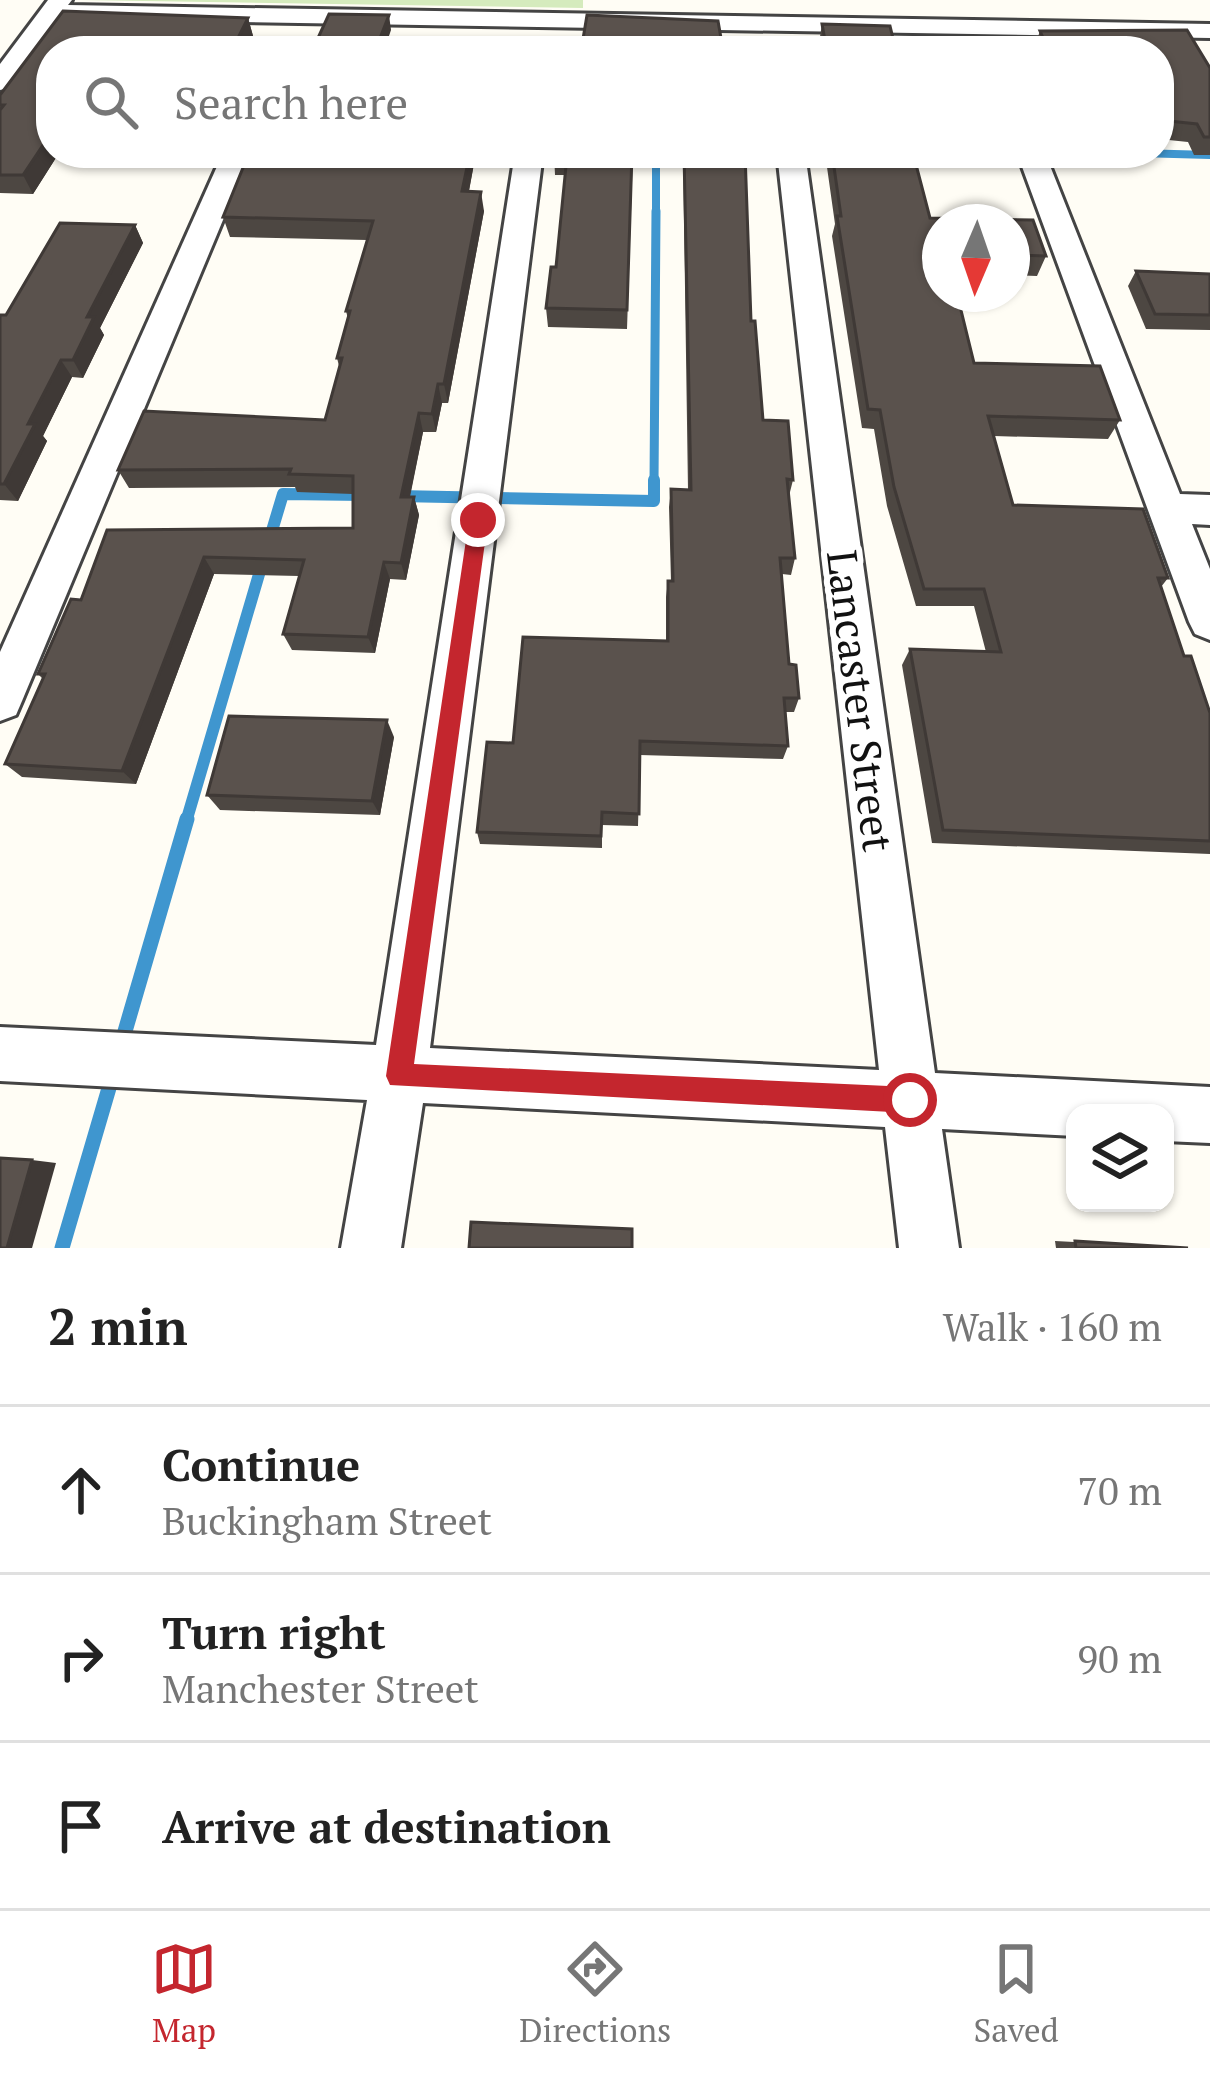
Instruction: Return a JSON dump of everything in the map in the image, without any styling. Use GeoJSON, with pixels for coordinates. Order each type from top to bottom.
{"type":"FeatureCollection","features":[{"type":"Feature","properties":{"kind":"street"},"geometry":{"type":"LineString","coordinates":[[0,82],[55,6],[292,25],[547,20],[775,24],[945,36]]}},
{"type":"Feature","properties":{"kind":"street"},"geometry":{"type":"LineString","coordinates":[[545,36],[547,20]]}},
{"type":"Feature","properties":{"kind":"street"},"geometry":{"type":"LineString","coordinates":[[775,24],[776,36]]}},
{"type":"Feature","properties":{"kind":"street"},"geometry":{"type":"LineString","coordinates":[[1059,36],[1201,30],[1210,58]]}},
{"type":"Feature","properties":{"kind":"street"},"geometry":{"type":"LineString","coordinates":[[0,701],[231,168]]}},
{"type":"Feature","properties":{"kind":"street"},"geometry":{"type":"LineString","coordinates":[[371,1248],[527,168]]}},
{"type":"Feature","properties":{"kind":"street","name":"Lancaster Street"},"geometry":{"type":"LineString","coordinates":[[793,168],[929,1248]]}},
{"type":"Feature","properties":{"kind":"street"},"geometry":{"type":"LineString","coordinates":[[1037,168],[1210,622]]}},
{"type":"Feature","properties":{"kind":"street"},"geometry":{"type":"LineString","coordinates":[[1166,508],[1210,509]]}},
{"type":"Feature","properties":{"kind":"street"},"geometry":{"type":"LineString","coordinates":[[0,1054],[1210,1115]]}},
{"type":"Feature","properties":{"kind":"green space"},"geometry":{"type":"Polygon","coordinates":[[[80,0],[583,0],[583,8],[80,0]]]}},
{"type":"Feature","properties":{"kind":"building"},"geometry":{"type":"Polygon","coordinates":[[[63,11],[248,18],[239,36],[44,36],[63,11]]]}},
{"type":"Feature","properties":{"kind":"building"},"geometry":{"type":"Polygon","coordinates":[[[329,14],[389,15],[381,36],[319,36],[329,14]]]}},
{"type":"Feature","properties":{"kind":"building"},"geometry":{"type":"Polygon","coordinates":[[[587,15],[718,21],[721,36],[584,36],[587,15]]]}},
{"type":"Feature","properties":{"kind":"building"},"geometry":{"type":"Polygon","coordinates":[[[822,24],[890,26],[892,36],[824,36],[822,24]]]}},
{"type":"Feature","properties":{"kind":"building"},"geometry":{"type":"Polygon","coordinates":[[[1187,30],[1210,68],[1210,137],[1204,137],[1197,124],[1174,122],[1174,36],[1042,36],[1040,31],[1187,30]]]}},
{"type":"Feature","properties":{"kind":"building"},"geometry":{"type":"Polygon","coordinates":[[[36,47],[36,156],[23,175],[0,175],[0,110],[4,105],[0,105],[0,95],[36,47]]]}},
{"type":"Feature","properties":{"kind":"building"},"geometry":{"type":"Polygon","coordinates":[[[243,168],[467,168],[462,191],[481,192],[444,384],[438,384],[432,414],[419,413],[401,497],[414,497],[401,563],[384,562],[368,637],[283,634],[304,560],[204,557],[122,771],[5,764],[45,674],[38,674],[71,599],[81,600],[107,530],[353,528],[353,476],[289,474],[291,469],[118,470],[144,411],[325,420],[342,358],[337,358],[350,311],[346,311],[373,221],[223,217],[243,168]]]}},
{"type":"Feature","properties":{"kind":"building"},"geometry":{"type":"Polygon","coordinates":[[[566,168],[632,168],[627,310],[546,308],[551,267],[556,267],[566,168]]]}},
{"type":"Feature","properties":{"kind":"building"},"geometry":{"type":"Polygon","coordinates":[[[684,168],[746,168],[751,321],[755,321],[763,420],[788,421],[793,480],[787,479],[795,558],[780,558],[789,664],[796,665],[799,698],[784,698],[788,746],[640,741],[639,814],[602,812],[601,836],[477,832],[487,742],[513,743],[523,637],[668,641],[668,581],[673,581],[671,489],[691,490],[684,168]]]}},
{"type":"Feature","properties":{"kind":"building"},"geometry":{"type":"Polygon","coordinates":[[[834,168],[917,168],[926,204],[922,204],[922,312],[961,312],[974,363],[1100,366],[1120,420],[988,416],[1013,505],[1143,509],[1168,578],[1158,578],[1184,656],[1191,656],[1210,713],[1210,841],[943,830],[910,649],[1001,652],[984,589],[924,589],[894,487],[880,410],[868,409],[837,216],[841,216],[834,168]]]}},
{"type":"Feature","properties":{"kind":"building"},"geometry":{"type":"Polygon","coordinates":[[[1030,220],[1033,220],[1046,256],[1030,256],[1030,220]]]}},
{"type":"Feature","properties":{"kind":"building"},"geometry":{"type":"Polygon","coordinates":[[[60,223],[135,225],[87,317],[94,317],[73,360],[61,360],[28,424],[35,424],[0,484],[0,315],[6,315],[60,223]]]}},
{"type":"Feature","properties":{"kind":"building"},"geometry":{"type":"Polygon","coordinates":[[[1136,271],[1210,274],[1210,315],[1155,314],[1136,271]]]}},
{"type":"Feature","properties":{"kind":"building"},"geometry":{"type":"Polygon","coordinates":[[[229,716],[387,720],[372,801],[207,795],[229,716]]]}},
{"type":"Feature","properties":{"kind":"building"},"geometry":{"type":"Polygon","coordinates":[[[0,1158],[32,1160],[7,1248],[0,1248],[0,1158]]]}},
{"type":"Feature","properties":{"kind":"building"},"geometry":{"type":"Polygon","coordinates":[[[471,1222],[632,1229],[632,1248],[469,1248],[471,1222]]]}},
{"type":"Feature","properties":{"kind":"building"},"geometry":{"type":"Polygon","coordinates":[[[1075,1241],[1188,1248],[1076,1248],[1075,1241]]]}},
{"type":"Feature","properties":{"kind":"waterway"},"geometry":{"type":"LineString","coordinates":[[1174,154],[1210,155]]}},
{"type":"Feature","properties":{"kind":"waterway"},"geometry":{"type":"LineString","coordinates":[[656,168],[656,211]]}},
{"type":"Feature","properties":{"kind":"waterway"},"geometry":{"type":"LineString","coordinates":[[654,483],[656,211]]}},
{"type":"Feature","properties":{"kind":"waterway"},"geometry":{"type":"LineString","coordinates":[[398,496],[654,501],[654,483]]}},
{"type":"Feature","properties":{"kind":"waterway"},"geometry":{"type":"LineString","coordinates":[[268,544],[283,494],[365,495]]}},
{"type":"Feature","properties":{"kind":"waterway"},"geometry":{"type":"LineString","coordinates":[[186,822],[262,564]]}},
{"type":"Feature","properties":{"kind":"waterway"},"geometry":{"type":"LineString","coordinates":[[121,1045],[187,819]]}},
{"type":"Feature","properties":{"kind":"waterway"},"geometry":{"type":"LineString","coordinates":[[62,1248],[114,1071]]}},
{"type":"Feature","properties":{"kind":"route"},"geometry":{"type":"LineString","coordinates":[[478,520],[399,1076],[910,1100]]}}]}
